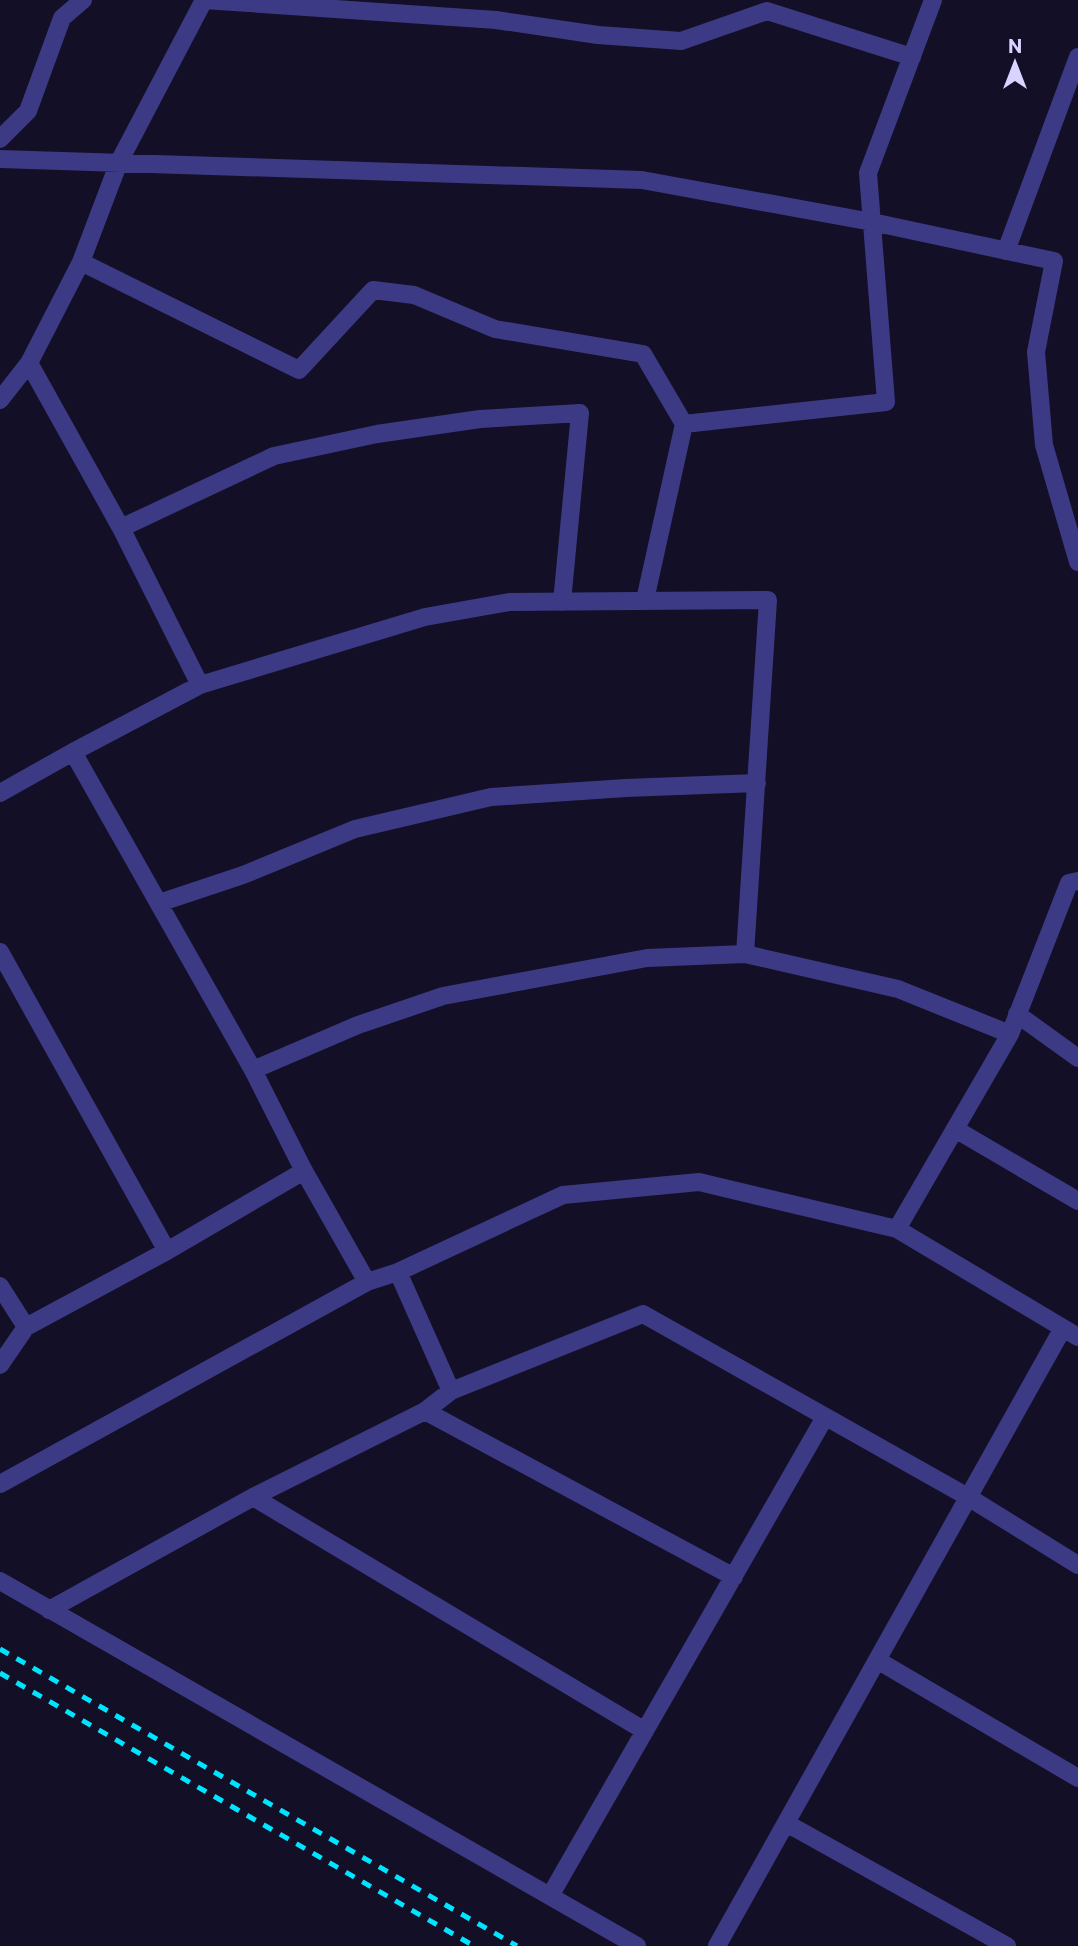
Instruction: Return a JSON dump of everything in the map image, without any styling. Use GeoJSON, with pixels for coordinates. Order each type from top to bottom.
{"type":"FeatureCollection","features":[{"type":"Feature","properties":{"kind":"street"},"geometry":{"type":"LineString","coordinates":[[0,139],[28,111],[62,18],[83,0]]}},
{"type":"Feature","properties":{"kind":"street"},"geometry":{"type":"LineString","coordinates":[[0,400],[29,363],[81,262],[119,162],[204,0],[496,20],[598,35],[681,41],[767,10],[912,57]]}},
{"type":"Feature","properties":{"kind":"street"},"geometry":{"type":"LineString","coordinates":[[684,424],[886,402],[868,173],[933,0]]}},
{"type":"Feature","properties":{"kind":"street"},"geometry":{"type":"LineString","coordinates":[[1006,251],[1078,57]]}},
{"type":"Feature","properties":{"kind":"street"},"geometry":{"type":"LineString","coordinates":[[0,159],[642,180],[872,222],[1054,261],[1036,352],[1044,445],[1078,562]]}},
{"type":"Feature","properties":{"kind":"street"},"geometry":{"type":"LineString","coordinates":[[81,262],[299,370],[373,290],[414,295],[495,329],[643,354],[684,424],[645,600]]}},
{"type":"Feature","properties":{"kind":"street"},"geometry":{"type":"LineString","coordinates":[[29,363],[121,528],[201,685]]}},
{"type":"Feature","properties":{"kind":"street"},"geometry":{"type":"LineString","coordinates":[[121,528],[274,456],[377,434],[480,419],[580,412],[562,601]]}},
{"type":"Feature","properties":{"kind":"street"},"geometry":{"type":"LineString","coordinates":[[0,793],[201,685],[425,617],[509,602],[768,600],[745,954]]}},
{"type":"Feature","properties":{"kind":"street"},"geometry":{"type":"LineString","coordinates":[[73,752],[253,1070],[304,1171],[368,1282]]}},
{"type":"Feature","properties":{"kind":"street"},"geometry":{"type":"LineString","coordinates":[[159,903],[243,875],[355,829],[491,797],[757,783]]}},
{"type":"Feature","properties":{"kind":"street"},"geometry":{"type":"LineString","coordinates":[[897,1229],[1010,1034],[1069,883],[1078,881]]}},
{"type":"Feature","properties":{"kind":"street"},"geometry":{"type":"LineString","coordinates":[[0,952],[167,1251]]}},
{"type":"Feature","properties":{"kind":"street"},"geometry":{"type":"LineString","coordinates":[[253,1070],[358,1026],[443,996],[647,958],[745,954],[898,989],[1010,1034]]}},
{"type":"Feature","properties":{"kind":"street"},"geometry":{"type":"LineString","coordinates":[[1017,1014],[1078,1058]]}},
{"type":"Feature","properties":{"kind":"street"},"geometry":{"type":"LineString","coordinates":[[955,1129],[1078,1201]]}},
{"type":"Feature","properties":{"kind":"street"},"geometry":{"type":"LineString","coordinates":[[0,1365],[26,1326],[167,1251],[304,1171]]}},
{"type":"Feature","properties":{"kind":"street"},"geometry":{"type":"LineString","coordinates":[[0,1484],[368,1282],[398,1272],[563,1195],[699,1182],[897,1229],[1070,1332],[968,1497],[717,1946]]}},
{"type":"Feature","properties":{"kind":"street"},"geometry":{"type":"LineString","coordinates":[[398,1272],[451,1391]]}},
{"type":"Feature","properties":{"kind":"street"},"geometry":{"type":"LineString","coordinates":[[0,1286],[26,1326]]}},
{"type":"Feature","properties":{"kind":"street"},"geometry":{"type":"LineString","coordinates":[[49,1610],[253,1497],[425,1411],[451,1391],[643,1314],[968,1497],[1078,1565]]}},
{"type":"Feature","properties":{"kind":"street"},"geometry":{"type":"LineString","coordinates":[[425,1411],[734,1577]]}},
{"type":"Feature","properties":{"kind":"street"},"geometry":{"type":"LineString","coordinates":[[550,1896],[825,1417]]}},
{"type":"Feature","properties":{"kind":"street"},"geometry":{"type":"LineString","coordinates":[[253,1497],[645,1731]]}},
{"type":"Feature","properties":{"kind":"street"},"geometry":{"type":"LineString","coordinates":[[0,1581],[637,1946]]}},
{"type":"Feature","properties":{"kind":"street"},"geometry":{"type":"LineString","coordinates":[[877,1660],[1078,1778]]}},
{"type":"Feature","properties":{"kind":"street"},"geometry":{"type":"LineString","coordinates":[[786,1823],[1007,1946]]}},
{"type":"Feature","properties":{"kind":"railway"},"geometry":{"type":"LineString","coordinates":[[0,1649],[517,1946]]}},
{"type":"Feature","properties":{"kind":"railway"},"geometry":{"type":"LineString","coordinates":[[0,1673],[474,1946]]}}]}
